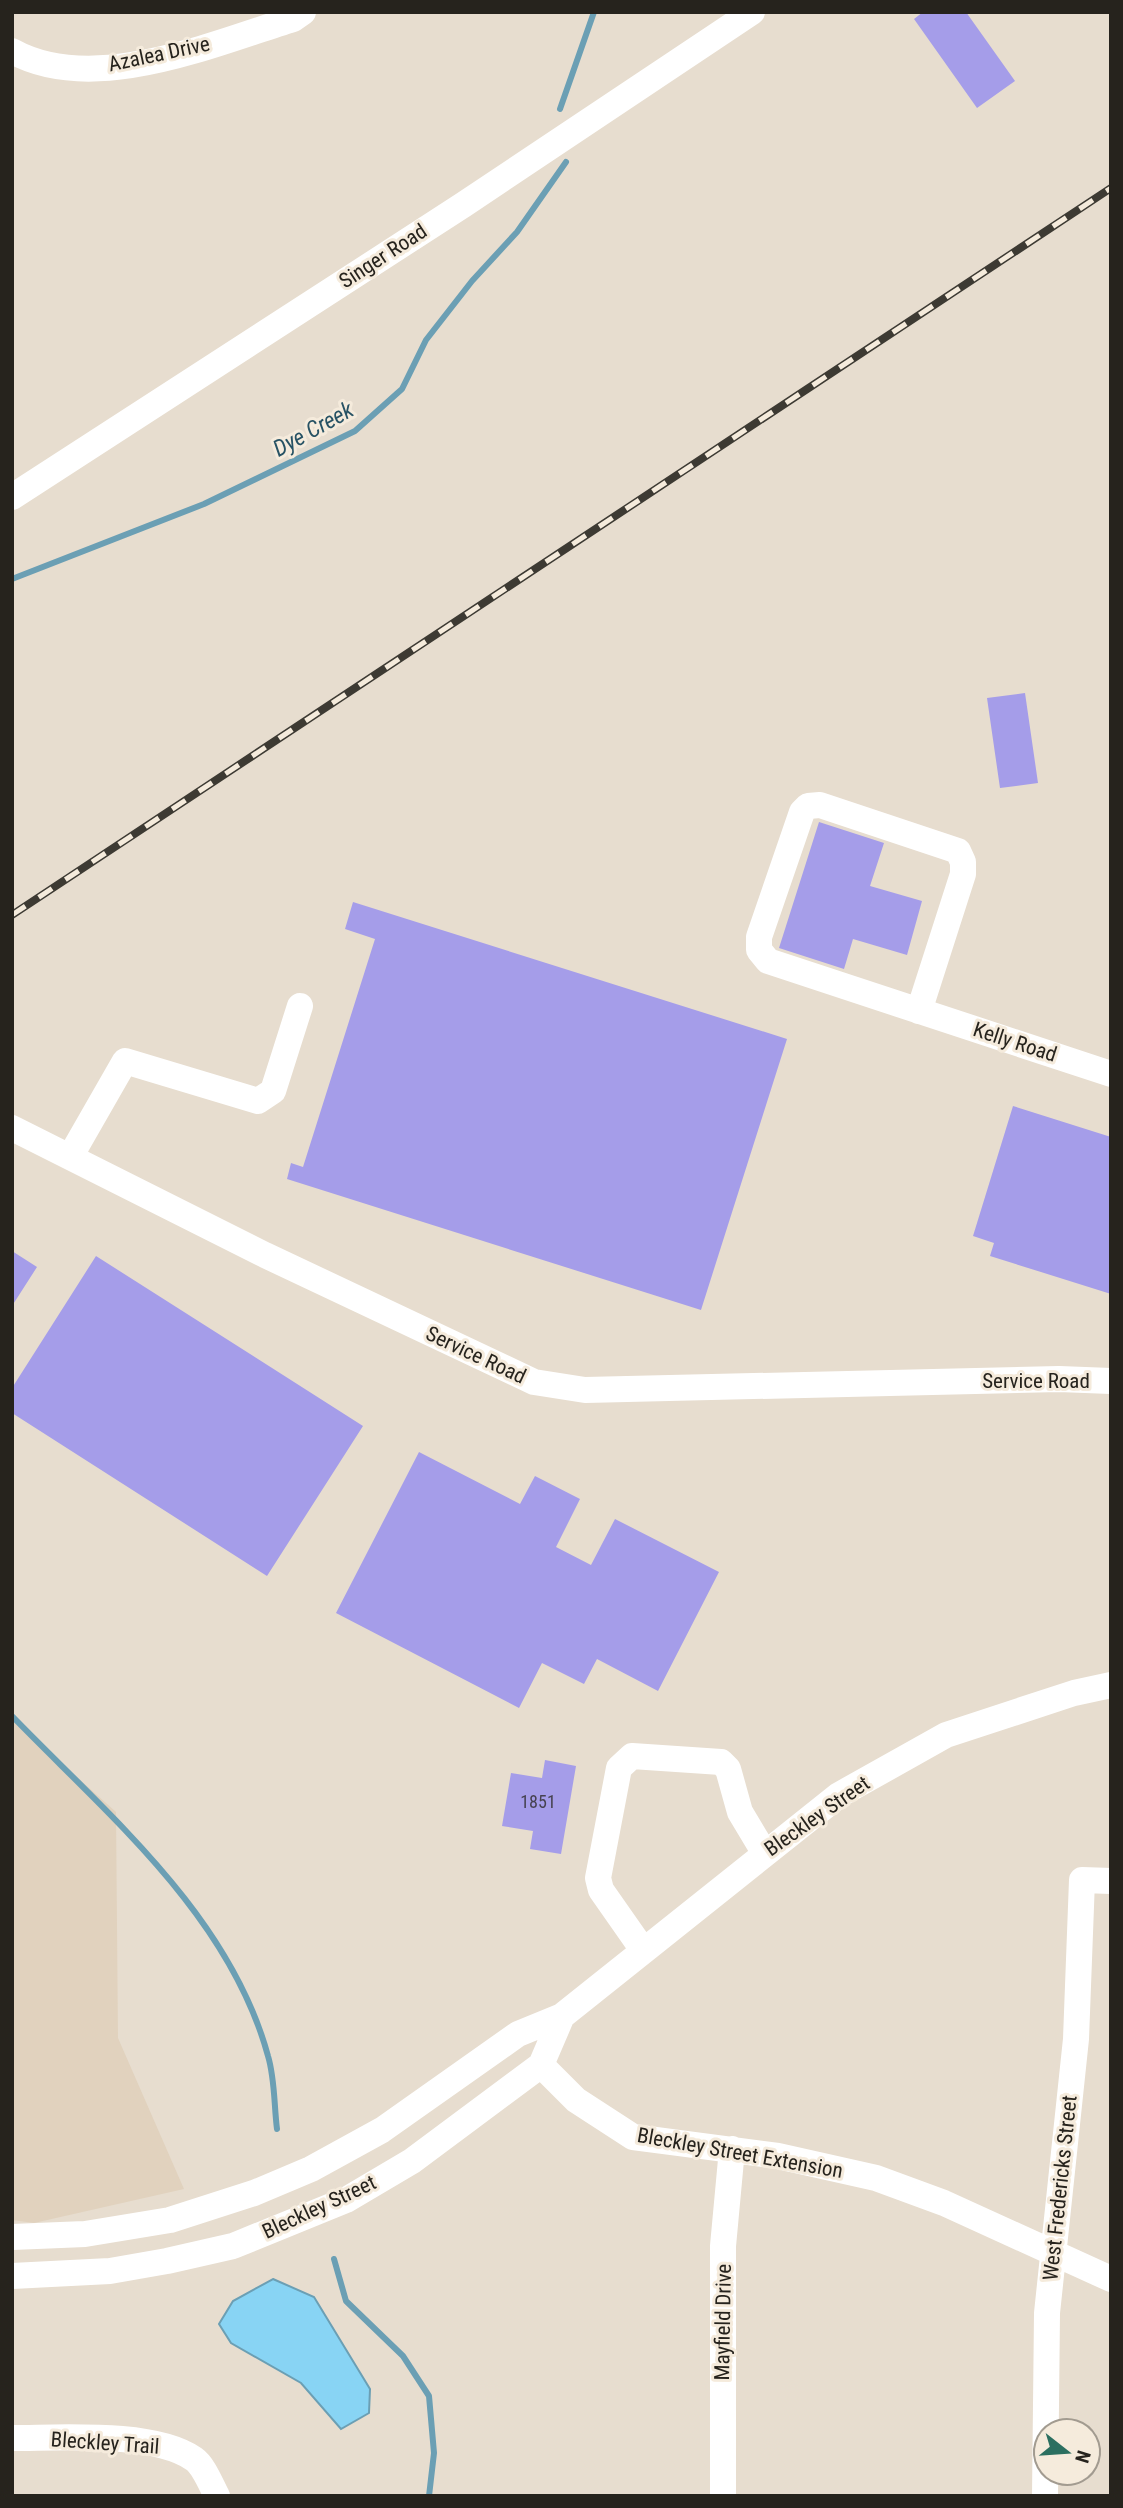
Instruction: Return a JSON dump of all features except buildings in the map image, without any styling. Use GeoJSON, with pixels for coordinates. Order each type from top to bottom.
{"type":"FeatureCollection","features":[{"type":"Feature","properties":{"kind":"street","name":"Azalea Drive"},"geometry":{"type":"LineString","coordinates":[[12,51],[59,69],[120,66],[184,53],[293,19],[303,12]]}},
{"type":"Feature","properties":{"kind":"street","name":"Singer Road"},"geometry":{"type":"LineString","coordinates":[[12,496],[463,205],[752,12]]}},
{"type":"Feature","properties":{"kind":"street","name":"Kelly Road"},"geometry":{"type":"LineString","coordinates":[[919,1011],[963,874],[963,862],[958,851],[820,805],[808,806],[802,812],[760,937],[759,950],[768,961],[919,1011],[1111,1073]]}},
{"type":"Feature","properties":{"kind":"street"},"geometry":{"type":"LineString","coordinates":[[70,1157],[125,1061],[258,1101],[273,1091],[300,1006]]}},
{"type":"Feature","properties":{"kind":"street","name":"Service Road"},"geometry":{"type":"LineString","coordinates":[[12,1128],[277,1261],[534,1382],[585,1390],[1059,1378],[1111,1381]]}},
{"type":"Feature","properties":{"kind":"street","name":"Bleckley Street"},"geometry":{"type":"LineString","coordinates":[[12,2237],[85,2234],[170,2220],[254,2193],[311,2169],[382,2130],[518,2034],[562,2016],[764,1852],[839,1795],[946,1735],[1074,1693],[1111,1685]]}},
{"type":"Feature","properties":{"kind":"street"},"geometry":{"type":"LineString","coordinates":[[643,1950],[601,1890],[598,1878],[618,1768],[624,1762],[632,1756],[721,1762],[728,1769],[740,1812],[764,1852]]}},
{"type":"Feature","properties":{"kind":"street","name":"West Fredericks Street"},"geometry":{"type":"LineString","coordinates":[[1045,2496],[1047,2313],[1051,2252],[1066,2145],[1076,2039],[1082,1880],[1111,1881]]}},
{"type":"Feature","properties":{"kind":"street","name":"Bleckley Street"},"geometry":{"type":"LineString","coordinates":[[12,2277],[110,2271],[233,2246],[346,2200],[412,2161],[541,2065],[562,2016]]}},
{"type":"Feature","properties":{"kind":"street","name":"Bleckley Street Extension"},"geometry":{"type":"LineString","coordinates":[[541,2065],[576,2100],[633,2137],[823,2164],[876,2178],[944,2203],[1111,2279]]}},
{"type":"Feature","properties":{"kind":"street","name":"Mayfield Drive"},"geometry":{"type":"LineString","coordinates":[[723,2496],[723,2246],[732,2150]]}},
{"type":"Feature","properties":{"kind":"street","name":"Bleckley Trail"},"geometry":{"type":"LineString","coordinates":[[12,2438],[161,2443],[196,2460],[217,2496]]}},
{"type":"Feature","properties":{"kind":"shaded area"},"geometry":{"type":"Polygon","coordinates":[[[12,1719],[116,1812],[118,2038],[184,2189],[34,2223],[12,2220],[12,1719]]]}},
{"type":"Feature","properties":{"kind":"water"},"geometry":{"type":"Polygon","coordinates":[[[273,2279],[314,2297],[370,2389],[369,2413],[341,2429],[301,2383],[231,2343],[219,2324],[233,2301],[273,2279]]]}},
{"type":"Feature","properties":{"kind":"waterway","name":"Dye Creek"},"geometry":{"type":"LineString","coordinates":[[560,109],[594,12]]}},
{"type":"Feature","properties":{"kind":"waterway","name":"Dye Creek"},"geometry":{"type":"LineString","coordinates":[[12,579],[204,504],[355,431],[402,389],[426,340],[472,281],[517,232],[566,162]]}},
{"type":"Feature","properties":{"kind":"waterway"},"geometry":{"type":"LineString","coordinates":[[12,1716],[162,1871],[196,1913],[226,1958],[250,2005],[268,2056],[277,2129]]}},
{"type":"Feature","properties":{"kind":"waterway"},"geometry":{"type":"LineString","coordinates":[[334,2259],[346,2301],[403,2356],[429,2396],[434,2453],[429,2496]]}},
{"type":"Feature","properties":{"kind":"railway"},"geometry":{"type":"LineString","coordinates":[[12,915],[1111,188]]}}]}
